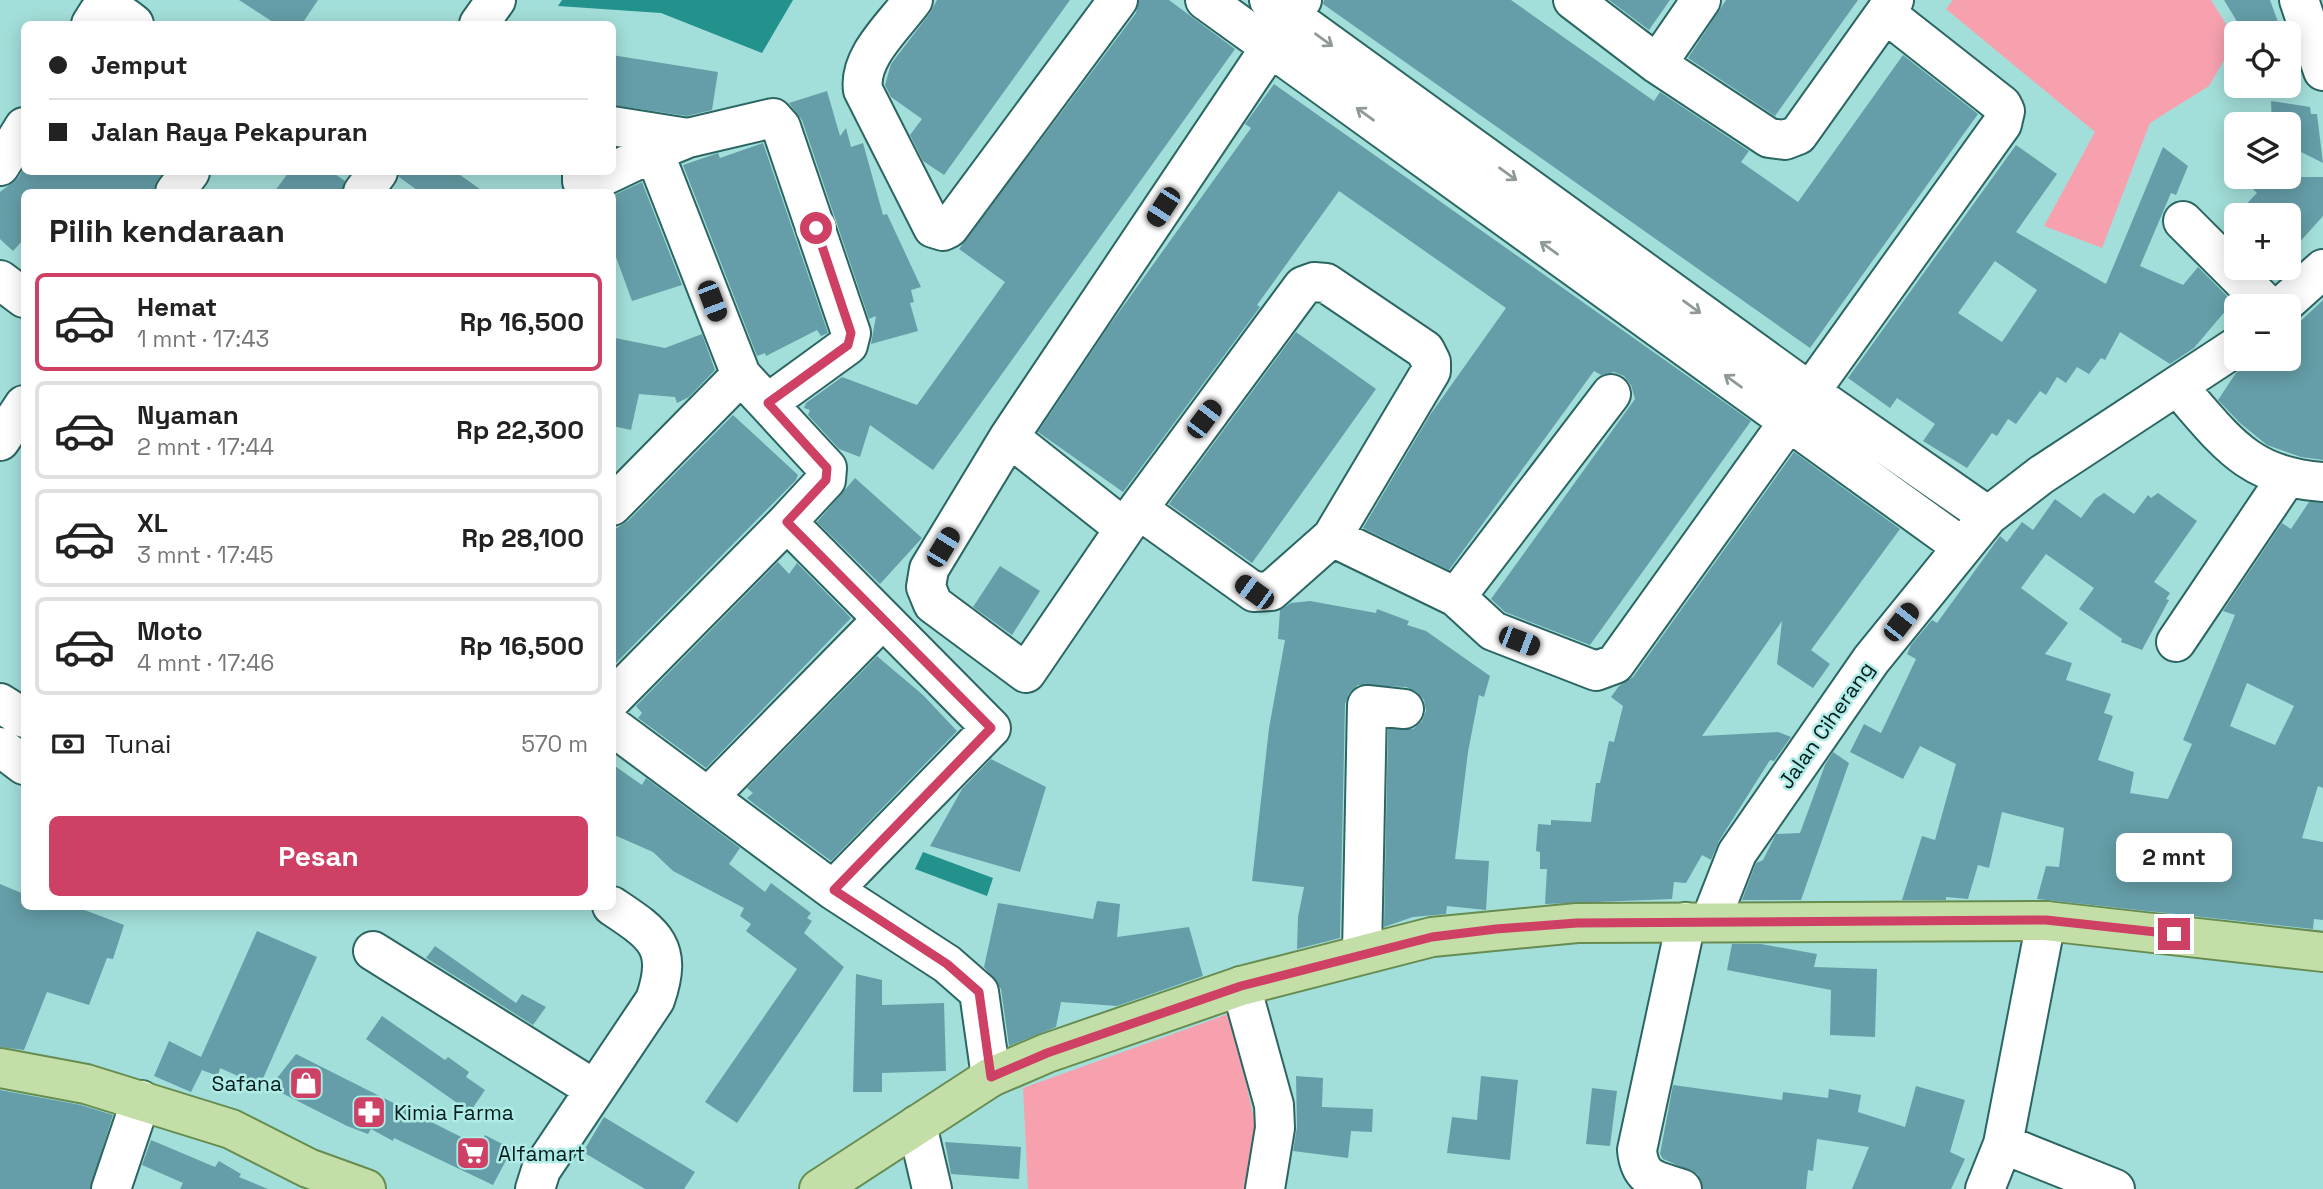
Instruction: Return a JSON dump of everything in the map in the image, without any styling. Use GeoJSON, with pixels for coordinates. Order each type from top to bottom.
{"type":"FeatureCollection","features":[{"type":"Feature","properties":{"kind":"main road"},"geometry":{"type":"LineString","coordinates":[[819,1189],[991,1077],[1047,1053],[1241,986],[1432,937],[1577,923],[2046,920],[2323,952]]}},
{"type":"Feature","properties":{"kind":"main road"},"geometry":{"type":"LineString","coordinates":[[0,1068],[86,1084],[232,1129],[307,1168],[366,1189]]}},
{"type":"Feature","properties":{"kind":"street"},"geometry":{"type":"LineString","coordinates":[[481,21],[496,0]]}},
{"type":"Feature","properties":{"kind":"street"},"geometry":{"type":"LineString","coordinates":[[913,0],[867,61],[862,81],[863,90],[933,228],[943,231],[949,229],[1118,0]]}},
{"type":"Feature","properties":{"kind":"street"},"geometry":{"type":"LineString","coordinates":[[1205,0],[1283,15],[1799,407],[1961,546]]}},
{"type":"Feature","properties":{"kind":"street"},"geometry":{"type":"LineString","coordinates":[[1332,537],[1456,597],[1493,631],[1596,671],[1607,670],[1615,664],[2004,118],[2002,105],[1994,97],[1890,7],[1798,135],[1785,140],[1769,138],[1657,64],[1573,0]]}},
{"type":"Feature","properties":{"kind":"street"},"geometry":{"type":"LineString","coordinates":[[1657,64],[1701,0]]}},
{"type":"Feature","properties":{"kind":"street"},"geometry":{"type":"LineString","coordinates":[[2299,0],[2323,71]]}},
{"type":"Feature","properties":{"kind":"street"},"geometry":{"type":"LineString","coordinates":[[93,21],[98,13],[106,10],[122,14],[130,21]]}},
{"type":"Feature","properties":{"kind":"street"},"geometry":{"type":"LineString","coordinates":[[1009,437],[1131,519],[1260,593],[1271,591],[1332,537],[1431,371],[1432,362],[1425,350],[1326,283],[1314,282],[1303,286],[1131,519],[1026,673],[933,604],[926,587],[929,569],[1009,437],[1283,15]]}},
{"type":"Feature","properties":{"kind":"street"},"geometry":{"type":"LineString","coordinates":[[616,170],[671,145],[769,117],[779,121],[851,328],[848,345],[768,403]]}},
{"type":"Feature","properties":{"kind":"street"},"geometry":{"type":"LineString","coordinates":[[616,127],[671,145]]}},
{"type":"Feature","properties":{"kind":"street"},"geometry":{"type":"LineString","coordinates":[[0,166],[21,132]]}},
{"type":"Feature","properties":{"kind":"street"},"geometry":{"type":"LineString","coordinates":[[616,695],[826,480],[827,468],[741,376],[671,145]]}},
{"type":"Feature","properties":{"kind":"street"},"geometry":{"type":"LineString","coordinates":[[582,175],[582,181],[589,183],[606,175]]}},
{"type":"Feature","properties":{"kind":"street"},"geometry":{"type":"LineString","coordinates":[[2183,221],[2256,294]]}},
{"type":"Feature","properties":{"kind":"street"},"geometry":{"type":"LineString","coordinates":[[2295,294],[2323,269]]}},
{"type":"Feature","properties":{"kind":"street"},"geometry":{"type":"LineString","coordinates":[[0,280],[21,296]]}},
{"type":"Feature","properties":{"kind":"street","name":"Jalan Ciherang"},"geometry":{"type":"LineString","coordinates":[[1682,1189],[1647,1177],[1639,1166],[1637,1150],[1698,922],[1737,853],[1871,660],[1988,516],[2041,475],[2224,355]]}},
{"type":"Feature","properties":{"kind":"street"},"geometry":{"type":"LineString","coordinates":[[616,502],[741,376]]}},
{"type":"Feature","properties":{"kind":"street"},"geometry":{"type":"LineString","coordinates":[[2176,642],[2305,479],[2265,470],[2246,459],[2178,387]]}},
{"type":"Feature","properties":{"kind":"street"},"geometry":{"type":"LineString","coordinates":[[1456,597],[1611,394]]}},
{"type":"Feature","properties":{"kind":"street"},"geometry":{"type":"LineString","coordinates":[[1799,407],[1988,516]]}},
{"type":"Feature","properties":{"kind":"street"},"geometry":{"type":"LineString","coordinates":[[0,441],[21,410]]}},
{"type":"Feature","properties":{"kind":"street"},"geometry":{"type":"LineString","coordinates":[[787,522],[991,728],[834,890]]}},
{"type":"Feature","properties":{"kind":"street"},"geometry":{"type":"LineString","coordinates":[[708,797],[882,620]]}},
{"type":"Feature","properties":{"kind":"street"},"geometry":{"type":"LineString","coordinates":[[0,703],[21,716]]}},
{"type":"Feature","properties":{"kind":"street"},"geometry":{"type":"LineString","coordinates":[[1362,954],[1367,705],[1404,709]]}},
{"type":"Feature","properties":{"kind":"street"},"geometry":{"type":"LineString","coordinates":[[616,729],[834,890],[947,964],[979,992],[991,1077]]}},
{"type":"Feature","properties":{"kind":"street"},"geometry":{"type":"LineString","coordinates":[[0,747],[21,763]]}},
{"type":"Feature","properties":{"kind":"street"},"geometry":{"type":"LineString","coordinates":[[535,1189],[541,1170],[655,1000],[664,975],[660,947],[650,932],[616,909]]}},
{"type":"Feature","properties":{"kind":"street"},"geometry":{"type":"LineString","coordinates":[[1985,1189],[2003,1144],[2046,920]]}},
{"type":"Feature","properties":{"kind":"street"},"geometry":{"type":"LineString","coordinates":[[373,951],[594,1089]]}},
{"type":"Feature","properties":{"kind":"street"},"geometry":{"type":"LineString","coordinates":[[1241,986],[1274,1105],[1275,1128],[1265,1189]]}},
{"type":"Feature","properties":{"kind":"street"},"geometry":{"type":"LineString","coordinates":[[111,1189],[141,1100]]}},
{"type":"Feature","properties":{"kind":"street"},"geometry":{"type":"LineString","coordinates":[[917,1125],[932,1189]]}},
{"type":"Feature","properties":{"kind":"street"},"geometry":{"type":"LineString","coordinates":[[2003,1144],[2115,1189]]}},
{"type":"Feature","properties":{"kind":"shaded area"},"geometry":{"type":"Polygon","coordinates":[[[1953,0],[2211,0],[2224,21],[2224,60],[2209,86],[2150,123],[2102,248],[2044,226],[2095,132],[1946,9],[1953,0]]]}},
{"type":"Feature","properties":{"kind":"shaded area"},"geometry":{"type":"Polygon","coordinates":[[[1231,1013],[1257,1133],[1245,1189],[1028,1189],[1023,1088],[1231,1013]]]}},
{"type":"Feature","properties":{"kind":"water"},"geometry":{"type":"Polygon","coordinates":[[[562,0],[793,0],[762,53],[661,13],[558,6],[562,0]]]}},
{"type":"Feature","properties":{"kind":"water"},"geometry":{"type":"Polygon","coordinates":[[[923,852],[993,878],[987,896],[915,869],[923,852]]]}},
{"type":"Feature","properties":{"kind":"building"},"geometry":{"type":"Polygon","coordinates":[[[239,0],[318,0],[304,21],[271,21],[239,0]]]}},
{"type":"Feature","properties":{"kind":"building"},"geometry":{"type":"Polygon","coordinates":[[[937,0],[1070,0],[944,175],[923,161],[910,135],[922,119],[891,97],[885,85],[891,64],[937,0]]]}},
{"type":"Feature","properties":{"kind":"building"},"geometry":{"type":"Polygon","coordinates":[[[1139,0],[1169,0],[1235,49],[933,470],[870,425],[860,457],[839,449],[808,415],[810,410],[804,408],[806,403],[842,377],[917,405],[1005,282],[959,249],[1136,13],[1139,0]]]}},
{"type":"Feature","properties":{"kind":"building"},"geometry":{"type":"Polygon","coordinates":[[[1324,0],[1511,0],[1654,101],[1660,92],[1749,151],[1741,162],[1798,202],[1903,55],[1978,114],[1810,348],[1323,4],[1324,0]]]}},
{"type":"Feature","properties":{"kind":"building"},"geometry":{"type":"Polygon","coordinates":[[[1609,0],[1670,0],[1649,30],[1609,0]]]}},
{"type":"Feature","properties":{"kind":"building"},"geometry":{"type":"Polygon","coordinates":[[[1726,0],[1858,0],[1775,116],[1688,58],[1726,0]]]}},
{"type":"Feature","properties":{"kind":"building"},"geometry":{"type":"Polygon","coordinates":[[[2224,0],[2270,0],[2278,21],[2237,21],[2224,0]]]}},
{"type":"Feature","properties":{"kind":"building"},"geometry":{"type":"Polygon","coordinates":[[[616,56],[718,72],[712,110],[687,116],[616,106],[616,56]]]}},
{"type":"Feature","properties":{"kind":"building"},"geometry":{"type":"Polygon","coordinates":[[[1274,84],[1751,421],[1590,645],[1505,612],[1491,599],[1635,399],[1631,385],[1624,376],[1614,372],[1601,375],[1594,371],[1449,570],[1363,528],[1430,415],[1506,308],[1339,191],[1257,305],[1260,307],[1123,492],[1038,432],[1109,326],[1251,128],[1245,124],[1274,84]]]}},
{"type":"Feature","properties":{"kind":"building"},"geometry":{"type":"Polygon","coordinates":[[[827,91],[840,136],[846,128],[851,147],[863,143],[883,215],[887,214],[921,287],[911,290],[914,302],[910,303],[918,331],[871,344],[876,316],[869,319],[802,120],[789,103],[827,91]]]}},
{"type":"Feature","properties":{"kind":"building"},"geometry":{"type":"Polygon","coordinates":[[[2271,101],[2310,107],[2311,114],[2317,114],[2323,163],[2301,152],[2301,112],[2271,112],[2271,101]]]}},
{"type":"Feature","properties":{"kind":"building"},"geometry":{"type":"Polygon","coordinates":[[[763,143],[828,333],[821,336],[817,330],[766,356],[765,353],[757,356],[683,165],[718,153],[720,158],[763,143]]]}},
{"type":"Feature","properties":{"kind":"building"},"geometry":{"type":"Polygon","coordinates":[[[2016,145],[2057,174],[2016,232],[2106,284],[2163,147],[2188,166],[2176,195],[2171,193],[2140,266],[2183,285],[2198,267],[2225,294],[2224,313],[2194,348],[2170,364],[2120,332],[2105,360],[2101,358],[2089,374],[2077,367],[2066,383],[2057,377],[2046,395],[2040,391],[2016,424],[2008,419],[1997,436],[1992,433],[1967,468],[1923,441],[1935,424],[1897,398],[1890,408],[1848,378],[2016,145]],[[1995,261],[1958,313],[2002,342],[2037,290],[1995,261]]]}},
{"type":"Feature","properties":{"kind":"building"},"geometry":{"type":"Polygon","coordinates":[[[21,173],[161,175],[154,189],[21,189],[21,242],[13,251],[0,239],[0,192],[21,173]]]}},
{"type":"Feature","properties":{"kind":"building"},"geometry":{"type":"Polygon","coordinates":[[[287,175],[336,175],[345,181],[343,189],[276,189],[287,175]]]}},
{"type":"Feature","properties":{"kind":"building"},"geometry":{"type":"Polygon","coordinates":[[[460,175],[480,189],[416,189],[399,177],[460,175]]]}},
{"type":"Feature","properties":{"kind":"building"},"geometry":{"type":"Polygon","coordinates":[[[2301,177],[2323,177],[2323,216],[2301,241],[2301,203],[2247,203],[2257,193],[2253,189],[2301,189],[2301,177]]]}},
{"type":"Feature","properties":{"kind":"building"},"geometry":{"type":"Polygon","coordinates":[[[642,182],[682,285],[632,301],[616,257],[616,194],[642,182]]]}},
{"type":"Feature","properties":{"kind":"building"},"geometry":{"type":"Polygon","coordinates":[[[2323,300],[2323,460],[2301,457],[2267,445],[2218,400],[2239,371],[2301,371],[2301,321],[2323,300]]]}},
{"type":"Feature","properties":{"kind":"building"},"geometry":{"type":"Polygon","coordinates":[[[1296,332],[1376,389],[1252,563],[1169,504],[1296,332]]]}},
{"type":"Feature","properties":{"kind":"building"},"geometry":{"type":"Polygon","coordinates":[[[702,334],[715,370],[689,397],[677,403],[675,397],[639,394],[631,430],[616,427],[616,338],[665,348],[702,334]]]}},
{"type":"Feature","properties":{"kind":"building"},"geometry":{"type":"Polygon","coordinates":[[[733,415],[798,475],[616,663],[616,528],[628,521],[733,415]]]}},
{"type":"Feature","properties":{"kind":"building"},"geometry":{"type":"Polygon","coordinates":[[[1794,452],[1900,529],[1811,650],[1830,664],[1813,688],[1777,664],[1782,621],[1702,736],[1778,732],[1791,737],[1774,761],[1770,760],[1719,841],[1711,860],[1702,855],[1686,883],[1674,882],[1672,899],[1545,904],[1547,869],[1540,869],[1540,852],[1536,851],[1538,824],[1551,825],[1551,820],[1591,822],[1596,783],[1600,783],[1609,741],[1614,742],[1623,706],[1611,697],[1619,686],[1633,677],[1794,452]]]}},
{"type":"Feature","properties":{"kind":"building"},"geometry":{"type":"Polygon","coordinates":[[[855,478],[922,538],[880,584],[817,522],[855,478]]]}},
{"type":"Feature","properties":{"kind":"building"},"geometry":{"type":"Polygon","coordinates":[[[2104,493],[2134,514],[2148,495],[2151,498],[2158,493],[2197,521],[2154,582],[2170,593],[2166,599],[2169,600],[2142,650],[2121,642],[2122,639],[2079,609],[2094,588],[2046,554],[2021,588],[2068,623],[2045,654],[2072,663],[2066,680],[2111,694],[2104,713],[2113,716],[2098,760],[2134,772],[2130,793],[2168,799],[2192,744],[2183,740],[2235,615],[2223,611],[2282,523],[2291,529],[2309,502],[2323,503],[2323,788],[2318,786],[2302,838],[2323,842],[2323,920],[2314,919],[2313,929],[2037,899],[2046,866],[2059,867],[2064,828],[2002,812],[1989,868],[1978,865],[1968,899],[1946,897],[1946,900],[1902,900],[1922,836],[1935,840],[1956,764],[1920,746],[1903,779],[1850,752],[1864,724],[1881,733],[1916,659],[1907,654],[1911,645],[1932,620],[1937,623],[2000,536],[2007,542],[2022,522],[2033,530],[2055,499],[2081,518],[2095,499],[2104,493]],[[2247,683],[2230,726],[2275,745],[2294,706],[2247,683]]]}},
{"type":"Feature","properties":{"kind":"building"},"geometry":{"type":"Polygon","coordinates":[[[778,562],[789,574],[797,563],[851,618],[706,768],[638,718],[642,713],[636,706],[778,562]]]}},
{"type":"Feature","properties":{"kind":"building"},"geometry":{"type":"Polygon","coordinates":[[[1000,566],[1040,591],[1012,635],[973,607],[1000,566]]]}},
{"type":"Feature","properties":{"kind":"building"},"geometry":{"type":"Polygon","coordinates":[[[1310,601],[1376,613],[1377,609],[1409,621],[1407,625],[1426,631],[1490,676],[1484,697],[1479,695],[1468,752],[1455,859],[1489,861],[1486,910],[1447,906],[1446,914],[1413,917],[1384,927],[1388,729],[1413,729],[1422,721],[1426,711],[1424,700],[1417,692],[1406,687],[1358,685],[1349,693],[1345,704],[1340,938],[1297,949],[1298,917],[1304,887],[1252,881],[1269,728],[1285,640],[1278,639],[1280,610],[1291,603],[1310,601]]]}},
{"type":"Feature","properties":{"kind":"building"},"geometry":{"type":"Polygon","coordinates":[[[877,656],[923,695],[957,731],[831,861],[747,798],[753,793],[747,788],[877,656]]]}},
{"type":"Feature","properties":{"kind":"building"},"geometry":{"type":"Polygon","coordinates":[[[1833,752],[1849,763],[1801,900],[1742,900],[1756,863],[1763,860],[1776,834],[1800,833],[1825,765],[1833,752]]]}},
{"type":"Feature","properties":{"kind":"building"},"geometry":{"type":"Polygon","coordinates":[[[991,759],[1046,787],[1020,872],[930,846],[962,789],[991,759]]]}},
{"type":"Feature","properties":{"kind":"building"},"geometry":{"type":"Polygon","coordinates":[[[616,767],[642,785],[646,778],[740,848],[729,864],[765,892],[771,883],[811,913],[807,918],[812,921],[804,933],[844,967],[737,1123],[705,1102],[797,969],[746,931],[751,924],[740,916],[744,908],[673,871],[653,852],[616,836],[616,767]]]}},
{"type":"Feature","properties":{"kind":"building"},"geometry":{"type":"Polygon","coordinates":[[[0,884],[21,893],[21,910],[85,910],[124,925],[113,959],[107,958],[89,1005],[47,992],[24,1050],[0,1047],[0,884]]]}},
{"type":"Feature","properties":{"kind":"building"},"geometry":{"type":"Polygon","coordinates":[[[1097,901],[1120,904],[1117,937],[1189,927],[1203,976],[1117,1006],[1061,1002],[1056,1027],[1009,1046],[1001,989],[984,967],[998,903],[1093,919],[1097,901]]]}},
{"type":"Feature","properties":{"kind":"building"},"geometry":{"type":"Polygon","coordinates":[[[257,931],[317,957],[261,1083],[258,1081],[256,1084],[220,1068],[218,1076],[202,1070],[191,1092],[154,1076],[169,1041],[201,1057],[257,931]]]}},
{"type":"Feature","properties":{"kind":"building"},"geometry":{"type":"Polygon","coordinates":[[[1732,944],[1761,944],[1817,954],[1814,967],[1877,969],[1875,1037],[1830,1035],[1831,990],[1727,970],[1732,944]]]}},
{"type":"Feature","properties":{"kind":"building"},"geometry":{"type":"Polygon","coordinates":[[[435,946],[516,1003],[522,994],[546,1007],[533,1025],[426,958],[435,946]]]}},
{"type":"Feature","properties":{"kind":"building"},"geometry":{"type":"Polygon","coordinates":[[[856,974],[882,980],[882,1005],[944,1003],[946,1071],[882,1073],[882,1092],[853,1092],[856,974]]]}},
{"type":"Feature","properties":{"kind":"building"},"geometry":{"type":"Polygon","coordinates":[[[382,1016],[445,1060],[448,1057],[469,1072],[466,1077],[485,1090],[470,1112],[366,1039],[382,1016]]]}},
{"type":"Feature","properties":{"kind":"building"},"geometry":{"type":"Polygon","coordinates":[[[296,1054],[479,1146],[485,1135],[512,1149],[493,1185],[394,1138],[393,1141],[371,1129],[368,1134],[347,1126],[270,1087],[296,1054]]]}},
{"type":"Feature","properties":{"kind":"building"},"geometry":{"type":"Polygon","coordinates":[[[1296,1076],[1323,1078],[1322,1107],[1373,1109],[1372,1132],[1351,1131],[1348,1158],[1293,1151],[1297,1127],[1296,1076]]]}},
{"type":"Feature","properties":{"kind":"building"},"geometry":{"type":"Polygon","coordinates":[[[1481,1076],[1518,1080],[1510,1160],[1447,1153],[1452,1117],[1477,1120],[1481,1076]]]}},
{"type":"Feature","properties":{"kind":"building"},"geometry":{"type":"Polygon","coordinates":[[[1673,1085],[1782,1100],[1783,1092],[1828,1098],[1829,1089],[1861,1095],[1858,1112],[1905,1127],[1916,1086],[1965,1100],[1950,1152],[1965,1159],[1951,1189],[1852,1189],[1869,1147],[1817,1139],[1813,1171],[1808,1170],[1806,1189],[1703,1189],[1698,1174],[1663,1159],[1660,1154],[1673,1085]]]}},
{"type":"Feature","properties":{"kind":"building"},"geometry":{"type":"Polygon","coordinates":[[[1592,1088],[1617,1091],[1610,1146],[1586,1144],[1592,1088]]]}},
{"type":"Feature","properties":{"kind":"building"},"geometry":{"type":"Polygon","coordinates":[[[0,1090],[81,1105],[113,1115],[90,1189],[0,1189],[0,1090]]]}},
{"type":"Feature","properties":{"kind":"building"},"geometry":{"type":"Polygon","coordinates":[[[604,1117],[695,1172],[684,1189],[645,1189],[583,1152],[604,1117]]]}},
{"type":"Feature","properties":{"kind":"building"},"geometry":{"type":"Polygon","coordinates":[[[151,1140],[215,1167],[219,1161],[241,1174],[239,1177],[268,1189],[180,1189],[183,1183],[142,1165],[151,1140]]]}},
{"type":"Feature","properties":{"kind":"building"},"geometry":{"type":"Polygon","coordinates":[[[945,1142],[1021,1147],[1019,1179],[951,1174],[945,1142]]]}},
{"type":"Feature","properties":{"kind":"place","name":"Safana"},"geometry":{"type":"Point","coordinates":[306,1083]}},
{"type":"Feature","properties":{"kind":"place","name":"Kimia Farma"},"geometry":{"type":"Point","coordinates":[369,1112]}},
{"type":"Feature","properties":{"kind":"place","name":"Alfamart"},"geometry":{"type":"Point","coordinates":[473,1153]}},
{"type":"Feature","properties":{"kind":"route"},"geometry":{"type":"LineString","coordinates":[[816,228],[851,333],[848,345],[768,403],[827,468],[826,480],[787,522],[991,728],[834,890],[947,964],[979,992],[991,1077],[1047,1053],[1241,986],[1432,937],[1496,929],[1577,923],[2046,920],[2174,934]]}}]}
